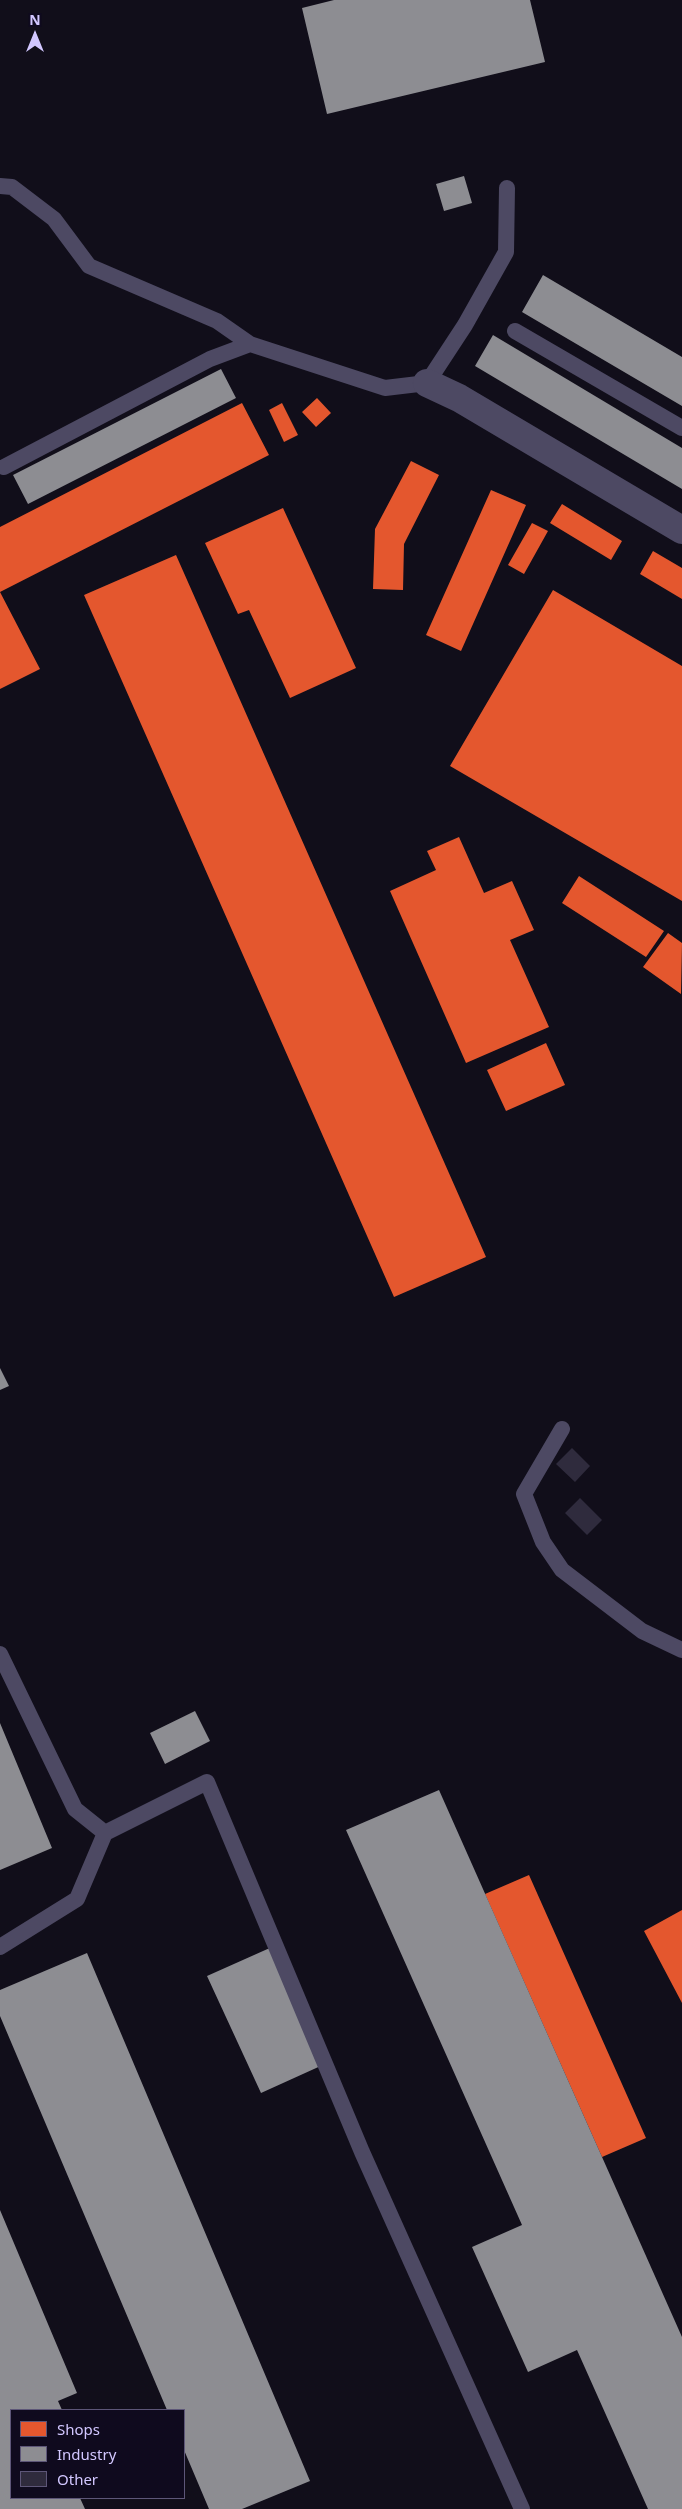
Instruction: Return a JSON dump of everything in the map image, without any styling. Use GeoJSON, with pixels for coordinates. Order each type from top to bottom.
{"type":"FeatureCollection","features":[{"type":"Feature","properties":{"kind":"street"},"geometry":{"type":"LineString","coordinates":[[427,383],[459,398],[682,530]]}},
{"type":"Feature","properties":{"kind":"lane"},"geometry":{"type":"LineString","coordinates":[[0,186],[12,187],[54,219],[89,266],[218,321],[250,344],[385,388],[427,383],[465,325],[506,252],[507,188]]}},
{"type":"Feature","properties":{"kind":"lane"},"geometry":{"type":"LineString","coordinates":[[516,331],[682,428]]}},
{"type":"Feature","properties":{"kind":"lane"},"geometry":{"type":"LineString","coordinates":[[4,467],[210,359],[250,344]]}},
{"type":"Feature","properties":{"kind":"lane"},"geometry":{"type":"LineString","coordinates":[[562,1429],[524,1494],[543,1542],[562,1570],[642,1631],[682,1650]]}},
{"type":"Feature","properties":{"kind":"lane"},"geometry":{"type":"LineString","coordinates":[[0,1654],[75,1809],[105,1833]]}},
{"type":"Feature","properties":{"kind":"lane"},"geometry":{"type":"LineString","coordinates":[[0,1947],[77,1899],[105,1833],[207,1782],[362,2152],[522,2509]]}},
{"type":"Feature","properties":{"kind":"building: Shops"},"geometry":{"type":"Polygon","coordinates":[[[317,398],[331,413],[316,427],[302,412],[317,398]]]}},
{"type":"Feature","properties":{"kind":"building: Shops"},"geometry":{"type":"Polygon","coordinates":[[[242,403],[269,455],[0,592],[0,527],[242,403]]]}},
{"type":"Feature","properties":{"kind":"building: Shops"},"geometry":{"type":"Polygon","coordinates":[[[282,403],[298,435],[284,442],[269,410],[282,403]]]}},
{"type":"Feature","properties":{"kind":"building: Shops"},"geometry":{"type":"Polygon","coordinates":[[[411,461],[439,475],[404,544],[403,590],[373,589],[375,529],[411,461]]]}},
{"type":"Feature","properties":{"kind":"building: Shops"},"geometry":{"type":"Polygon","coordinates":[[[491,490],[526,505],[461,651],[426,635],[491,490]]]}},
{"type":"Feature","properties":{"kind":"building: Shops"},"geometry":{"type":"Polygon","coordinates":[[[562,504],[622,541],[611,560],[550,523],[562,504]]]}},
{"type":"Feature","properties":{"kind":"building: Shops"},"geometry":{"type":"Polygon","coordinates":[[[283,508],[356,668],[290,698],[249,610],[238,614],[205,543],[283,508]]]}},
{"type":"Feature","properties":{"kind":"building: Shops"},"geometry":{"type":"Polygon","coordinates":[[[532,523],[548,531],[524,574],[508,565],[532,523]]]}},
{"type":"Feature","properties":{"kind":"building: Shops"},"geometry":{"type":"Polygon","coordinates":[[[653,551],[682,568],[682,599],[640,574],[653,551]]]}},
{"type":"Feature","properties":{"kind":"building: Shops"},"geometry":{"type":"Polygon","coordinates":[[[176,555],[486,1257],[394,1297],[84,595],[176,555]]]}},
{"type":"Feature","properties":{"kind":"building: Shops"},"geometry":{"type":"Polygon","coordinates":[[[553,590],[682,666],[682,901],[450,766],[553,590]]]}},
{"type":"Feature","properties":{"kind":"building: Shops"},"geometry":{"type":"Polygon","coordinates":[[[0,592],[40,669],[0,689],[0,592]]]}},
{"type":"Feature","properties":{"kind":"building: Shops"},"geometry":{"type":"Polygon","coordinates":[[[459,837],[484,893],[512,881],[534,930],[510,940],[549,1027],[466,1063],[390,891],[436,870],[427,851],[459,837]]]}},
{"type":"Feature","properties":{"kind":"building: Shops"},"geometry":{"type":"Polygon","coordinates":[[[579,876],[664,931],[646,957],[562,903],[579,876]]]}},
{"type":"Feature","properties":{"kind":"building: Shops"},"geometry":{"type":"Polygon","coordinates":[[[668,933],[682,943],[681,994],[643,967],[668,933]]]}},
{"type":"Feature","properties":{"kind":"building: Shops"},"geometry":{"type":"Polygon","coordinates":[[[546,1043],[565,1085],[506,1111],[487,1070],[546,1043]]]}},
{"type":"Feature","properties":{"kind":"building: Shops"},"geometry":{"type":"Polygon","coordinates":[[[529,1875],[646,2138],[602,2157],[485,1894],[529,1875]]]}},
{"type":"Feature","properties":{"kind":"building: Shops"},"geometry":{"type":"Polygon","coordinates":[[[682,1910],[682,2003],[644,1931],[682,1910]]]}},
{"type":"Feature","properties":{"kind":"building: Industry"},"geometry":{"type":"Polygon","coordinates":[[[334,0],[530,0],[545,62],[327,114],[302,8],[334,0]]]}},
{"type":"Feature","properties":{"kind":"building: Industry"},"geometry":{"type":"Polygon","coordinates":[[[464,176],[472,203],[444,211],[436,184],[464,176]]]}},
{"type":"Feature","properties":{"kind":"building: Industry"},"geometry":{"type":"Polygon","coordinates":[[[543,275],[682,357],[682,406],[522,312],[543,275]]]}},
{"type":"Feature","properties":{"kind":"building: Industry"},"geometry":{"type":"Polygon","coordinates":[[[493,335],[682,448],[682,489],[475,366],[493,335]]]}},
{"type":"Feature","properties":{"kind":"building: Industry"},"geometry":{"type":"Polygon","coordinates":[[[221,369],[236,398],[28,504],[13,475],[221,369]]]}},
{"type":"Feature","properties":{"kind":"building: Industry"},"geometry":{"type":"Polygon","coordinates":[[[0,1368],[9,1386],[0,1390],[0,1368]]]}},
{"type":"Feature","properties":{"kind":"building: Industry"},"geometry":{"type":"Polygon","coordinates":[[[195,1711],[210,1741],[165,1764],[150,1733],[195,1711]]]}},
{"type":"Feature","properties":{"kind":"building: Industry"},"geometry":{"type":"Polygon","coordinates":[[[0,1723],[52,1848],[0,1870],[0,1723]]]}},
{"type":"Feature","properties":{"kind":"building: Industry"},"geometry":{"type":"Polygon","coordinates":[[[439,1790],[682,2337],[682,2509],[648,2509],[577,2350],[528,2372],[472,2247],[522,2225],[346,1830],[439,1790]]]}},
{"type":"Feature","properties":{"kind":"building: Industry"},"geometry":{"type":"Polygon","coordinates":[[[272,1947],[325,2064],[261,2093],[207,1976],[272,1947]]]}},
{"type":"Feature","properties":{"kind":"building: Industry"},"geometry":{"type":"Polygon","coordinates":[[[87,1953],[310,2481],[242,2509],[209,2509],[185,2452],[185,2409],[167,2409],[0,2016],[0,1990],[87,1953]]]}},
{"type":"Feature","properties":{"kind":"building: Industry"},"geometry":{"type":"Polygon","coordinates":[[[0,2210],[77,2393],[58,2401],[62,2409],[10,2409],[10,2499],[80,2499],[85,2509],[0,2509],[0,2210]]]}},
{"type":"Feature","properties":{"kind":"building: Other"},"geometry":{"type":"Polygon","coordinates":[[[572,1448],[590,1466],[575,1482],[556,1464],[572,1448]]]}},
{"type":"Feature","properties":{"kind":"building: Other"},"geometry":{"type":"Polygon","coordinates":[[[580,1498],[602,1520],[587,1535],[565,1513],[580,1498]]]}}]}
